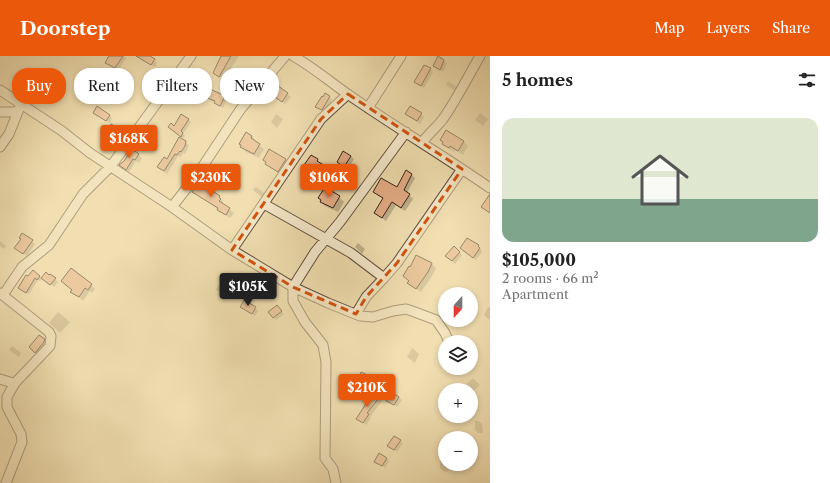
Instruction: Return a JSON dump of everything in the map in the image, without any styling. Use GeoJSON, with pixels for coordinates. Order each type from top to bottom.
{"type":"FeatureCollection","features":[{"type":"Feature","properties":{"kind":"street"},"geometry":{"type":"LineString","coordinates":[[6,483],[22,442],[21,434],[7,407],[7,397],[15,383],[50,346],[51,336],[49,332],[1,294],[22,266],[49,245],[83,194],[111,166],[191,56]]}},
{"type":"Feature","properties":{"kind":"street"},"geometry":{"type":"LineString","coordinates":[[172,207],[197,175],[240,110],[284,56]]}},
{"type":"Feature","properties":{"kind":"street"},"geometry":{"type":"LineString","coordinates":[[294,56],[308,64],[368,108],[490,188]]}},
{"type":"Feature","properties":{"kind":"street"},"geometry":{"type":"LineString","coordinates":[[308,64],[313,56]]}},
{"type":"Feature","properties":{"kind":"street"},"geometry":{"type":"LineString","coordinates":[[368,108],[401,56]]}},
{"type":"Feature","properties":{"kind":"street"},"geometry":{"type":"LineString","coordinates":[[422,142],[428,134],[435,129],[443,118],[480,56]]}},
{"type":"Feature","properties":{"kind":"street"},"geometry":{"type":"LineString","coordinates":[[0,90],[19,108],[111,166],[232,250],[293,287],[360,316],[373,317],[406,309],[436,320],[447,335]]}},
{"type":"Feature","properties":{"kind":"street"},"geometry":{"type":"LineString","coordinates":[[232,250],[321,119],[348,94]]}},
{"type":"Feature","properties":{"kind":"street"},"geometry":{"type":"LineString","coordinates":[[0,112],[19,108]]}},
{"type":"Feature","properties":{"kind":"street"},"geometry":{"type":"LineString","coordinates":[[0,147],[8,134],[19,108]]}},
{"type":"Feature","properties":{"kind":"street"},"geometry":{"type":"LineString","coordinates":[[336,483],[333,469],[325,458],[326,362],[323,345],[305,322],[293,302],[293,287],[315,252],[340,222],[406,132]]}},
{"type":"Feature","properties":{"kind":"street"},"geometry":{"type":"LineString","coordinates":[[356,314],[366,297],[397,263],[462,169]]}},
{"type":"Feature","properties":{"kind":"street"},"geometry":{"type":"LineString","coordinates":[[264,204],[316,235],[351,253],[384,278]]}},
{"type":"Feature","properties":{"kind":"street"},"geometry":{"type":"LineString","coordinates":[[0,379],[12,384],[15,383]]}},
{"type":"Feature","properties":{"kind":"highlighted area"},"geometry":{"type":"Polygon","coordinates":[[[348,94],[462,169],[397,263],[366,297],[356,314],[293,287],[232,250],[321,119],[348,94]]]}},
{"type":"Feature","properties":{"kind":"building"},"geometry":{"type":"Polygon","coordinates":[[[109,56],[123,56],[115,68],[105,63],[109,56]]]}},
{"type":"Feature","properties":{"kind":"building"},"geometry":{"type":"Polygon","coordinates":[[[136,56],[150,56],[155,59],[151,65],[136,56]]]}},
{"type":"Feature","properties":{"kind":"building"},"geometry":{"type":"Polygon","coordinates":[[[221,56],[231,56],[224,68],[220,68],[219,77],[213,73],[221,56]]]}},
{"type":"Feature","properties":{"kind":"building"},"geometry":{"type":"Polygon","coordinates":[[[438,56],[444,60],[440,70],[433,66],[438,56]]]}},
{"type":"Feature","properties":{"kind":"building"},"geometry":{"type":"Polygon","coordinates":[[[424,65],[431,68],[421,86],[414,82],[424,65]]]}},
{"type":"Feature","properties":{"kind":"building"},"geometry":{"type":"Polygon","coordinates":[[[279,87],[288,93],[282,102],[279,100],[279,87]]]}},
{"type":"Feature","properties":{"kind":"building"},"geometry":{"type":"Polygon","coordinates":[[[212,90],[220,94],[220,106],[214,103],[215,101],[212,100],[212,90]]]}},
{"type":"Feature","properties":{"kind":"building"},"geometry":{"type":"Polygon","coordinates":[[[325,93],[330,96],[322,110],[315,107],[325,93]]]}},
{"type":"Feature","properties":{"kind":"building"},"geometry":{"type":"Polygon","coordinates":[[[97,106],[110,115],[106,121],[93,113],[97,106]]]}},
{"type":"Feature","properties":{"kind":"building"},"geometry":{"type":"Polygon","coordinates":[[[410,106],[422,113],[417,121],[405,114],[410,106]]]}},
{"type":"Feature","properties":{"kind":"building"},"geometry":{"type":"Polygon","coordinates":[[[181,114],[189,119],[181,131],[183,133],[181,137],[168,127],[171,123],[174,126],[181,114]]]}},
{"type":"Feature","properties":{"kind":"building"},"geometry":{"type":"Polygon","coordinates":[[[111,124],[124,132],[120,139],[107,130],[111,124]]]}},
{"type":"Feature","properties":{"kind":"building"},"geometry":{"type":"Polygon","coordinates":[[[446,130],[464,141],[458,151],[450,146],[449,148],[442,144],[443,142],[440,140],[446,130]]]}},
{"type":"Feature","properties":{"kind":"building"},"geometry":{"type":"Polygon","coordinates":[[[246,132],[252,136],[251,138],[260,144],[254,154],[240,147],[241,145],[239,144],[246,132]]]}},
{"type":"Feature","properties":{"kind":"building"},"geometry":{"type":"Polygon","coordinates":[[[179,137],[186,141],[181,152],[180,151],[177,155],[175,154],[164,171],[157,167],[164,157],[167,159],[179,137]]]}},
{"type":"Feature","properties":{"kind":"building"},"geometry":{"type":"Polygon","coordinates":[[[132,149],[139,154],[135,160],[133,159],[126,170],[119,165],[124,161],[132,149]]]}},
{"type":"Feature","properties":{"kind":"building"},"geometry":{"type":"Polygon","coordinates":[[[269,149],[286,159],[278,172],[265,164],[266,162],[263,160],[269,149]]]}},
{"type":"Feature","properties":{"kind":"building"},"geometry":{"type":"Polygon","coordinates":[[[343,151],[351,156],[344,167],[337,162],[343,151]]]}},
{"type":"Feature","properties":{"kind":"building"},"geometry":{"type":"Polygon","coordinates":[[[311,155],[327,167],[321,176],[304,165],[311,155]]]}},
{"type":"Feature","properties":{"kind":"building"},"geometry":{"type":"Polygon","coordinates":[[[406,170],[412,174],[404,190],[410,194],[401,208],[392,202],[382,218],[374,213],[383,198],[373,192],[381,178],[397,187],[406,170]]]}},
{"type":"Feature","properties":{"kind":"building"},"geometry":{"type":"Polygon","coordinates":[[[199,184],[202,184],[220,196],[219,197],[221,199],[219,201],[230,208],[226,215],[217,210],[218,208],[192,192],[199,184]]]}},
{"type":"Feature","properties":{"kind":"building"},"geometry":{"type":"Polygon","coordinates":[[[325,187],[340,196],[333,208],[320,202],[321,200],[318,198],[325,187]]]}},
{"type":"Feature","properties":{"kind":"building"},"geometry":{"type":"Polygon","coordinates":[[[490,194],[490,213],[481,207],[490,194]]]}},
{"type":"Feature","properties":{"kind":"building"},"geometry":{"type":"Polygon","coordinates":[[[22,233],[33,240],[23,254],[14,248],[21,239],[19,238],[22,233]]]}},
{"type":"Feature","properties":{"kind":"building"},"geometry":{"type":"Polygon","coordinates":[[[467,238],[479,245],[478,246],[480,248],[473,258],[460,248],[467,238]]]}},
{"type":"Feature","properties":{"kind":"building"},"geometry":{"type":"Polygon","coordinates":[[[454,246],[460,252],[452,261],[445,256],[454,246]]]}},
{"type":"Feature","properties":{"kind":"building"},"geometry":{"type":"Polygon","coordinates":[[[416,255],[432,263],[428,272],[416,289],[407,283],[409,281],[403,276],[409,266],[410,267],[416,255]]]}},
{"type":"Feature","properties":{"kind":"building"},"geometry":{"type":"Polygon","coordinates":[[[71,268],[92,284],[88,290],[85,288],[79,297],[70,292],[72,290],[61,281],[71,268]]]}},
{"type":"Feature","properties":{"kind":"building"},"geometry":{"type":"Polygon","coordinates":[[[33,270],[40,276],[37,280],[35,278],[26,293],[18,288],[26,275],[28,276],[33,270]]]}},
{"type":"Feature","properties":{"kind":"building"},"geometry":{"type":"Polygon","coordinates":[[[46,272],[56,278],[50,285],[41,278],[46,272]]]}},
{"type":"Feature","properties":{"kind":"building"},"geometry":{"type":"Polygon","coordinates":[[[244,300],[256,307],[252,314],[240,307],[244,300]]]}},
{"type":"Feature","properties":{"kind":"building"},"geometry":{"type":"Polygon","coordinates":[[[277,305],[282,311],[273,318],[268,312],[277,305]]]}},
{"type":"Feature","properties":{"kind":"building"},"geometry":{"type":"Polygon","coordinates":[[[39,335],[45,339],[35,353],[29,347],[39,335]]]}},
{"type":"Feature","properties":{"kind":"building"},"geometry":{"type":"Polygon","coordinates":[[[361,372],[374,378],[370,387],[363,384],[362,387],[356,384],[361,372]]]}},
{"type":"Feature","properties":{"kind":"building"},"geometry":{"type":"Polygon","coordinates":[[[391,392],[399,397],[394,405],[386,401],[391,392]]]}},
{"type":"Feature","properties":{"kind":"building"},"geometry":{"type":"Polygon","coordinates":[[[373,393],[379,398],[367,413],[369,414],[363,423],[356,419],[373,393]]]}},
{"type":"Feature","properties":{"kind":"building"},"geometry":{"type":"Polygon","coordinates":[[[394,436],[401,440],[394,450],[387,446],[394,436]]]}},
{"type":"Feature","properties":{"kind":"building"},"geometry":{"type":"Polygon","coordinates":[[[379,453],[387,458],[382,466],[374,462],[379,453]]]}}]}
